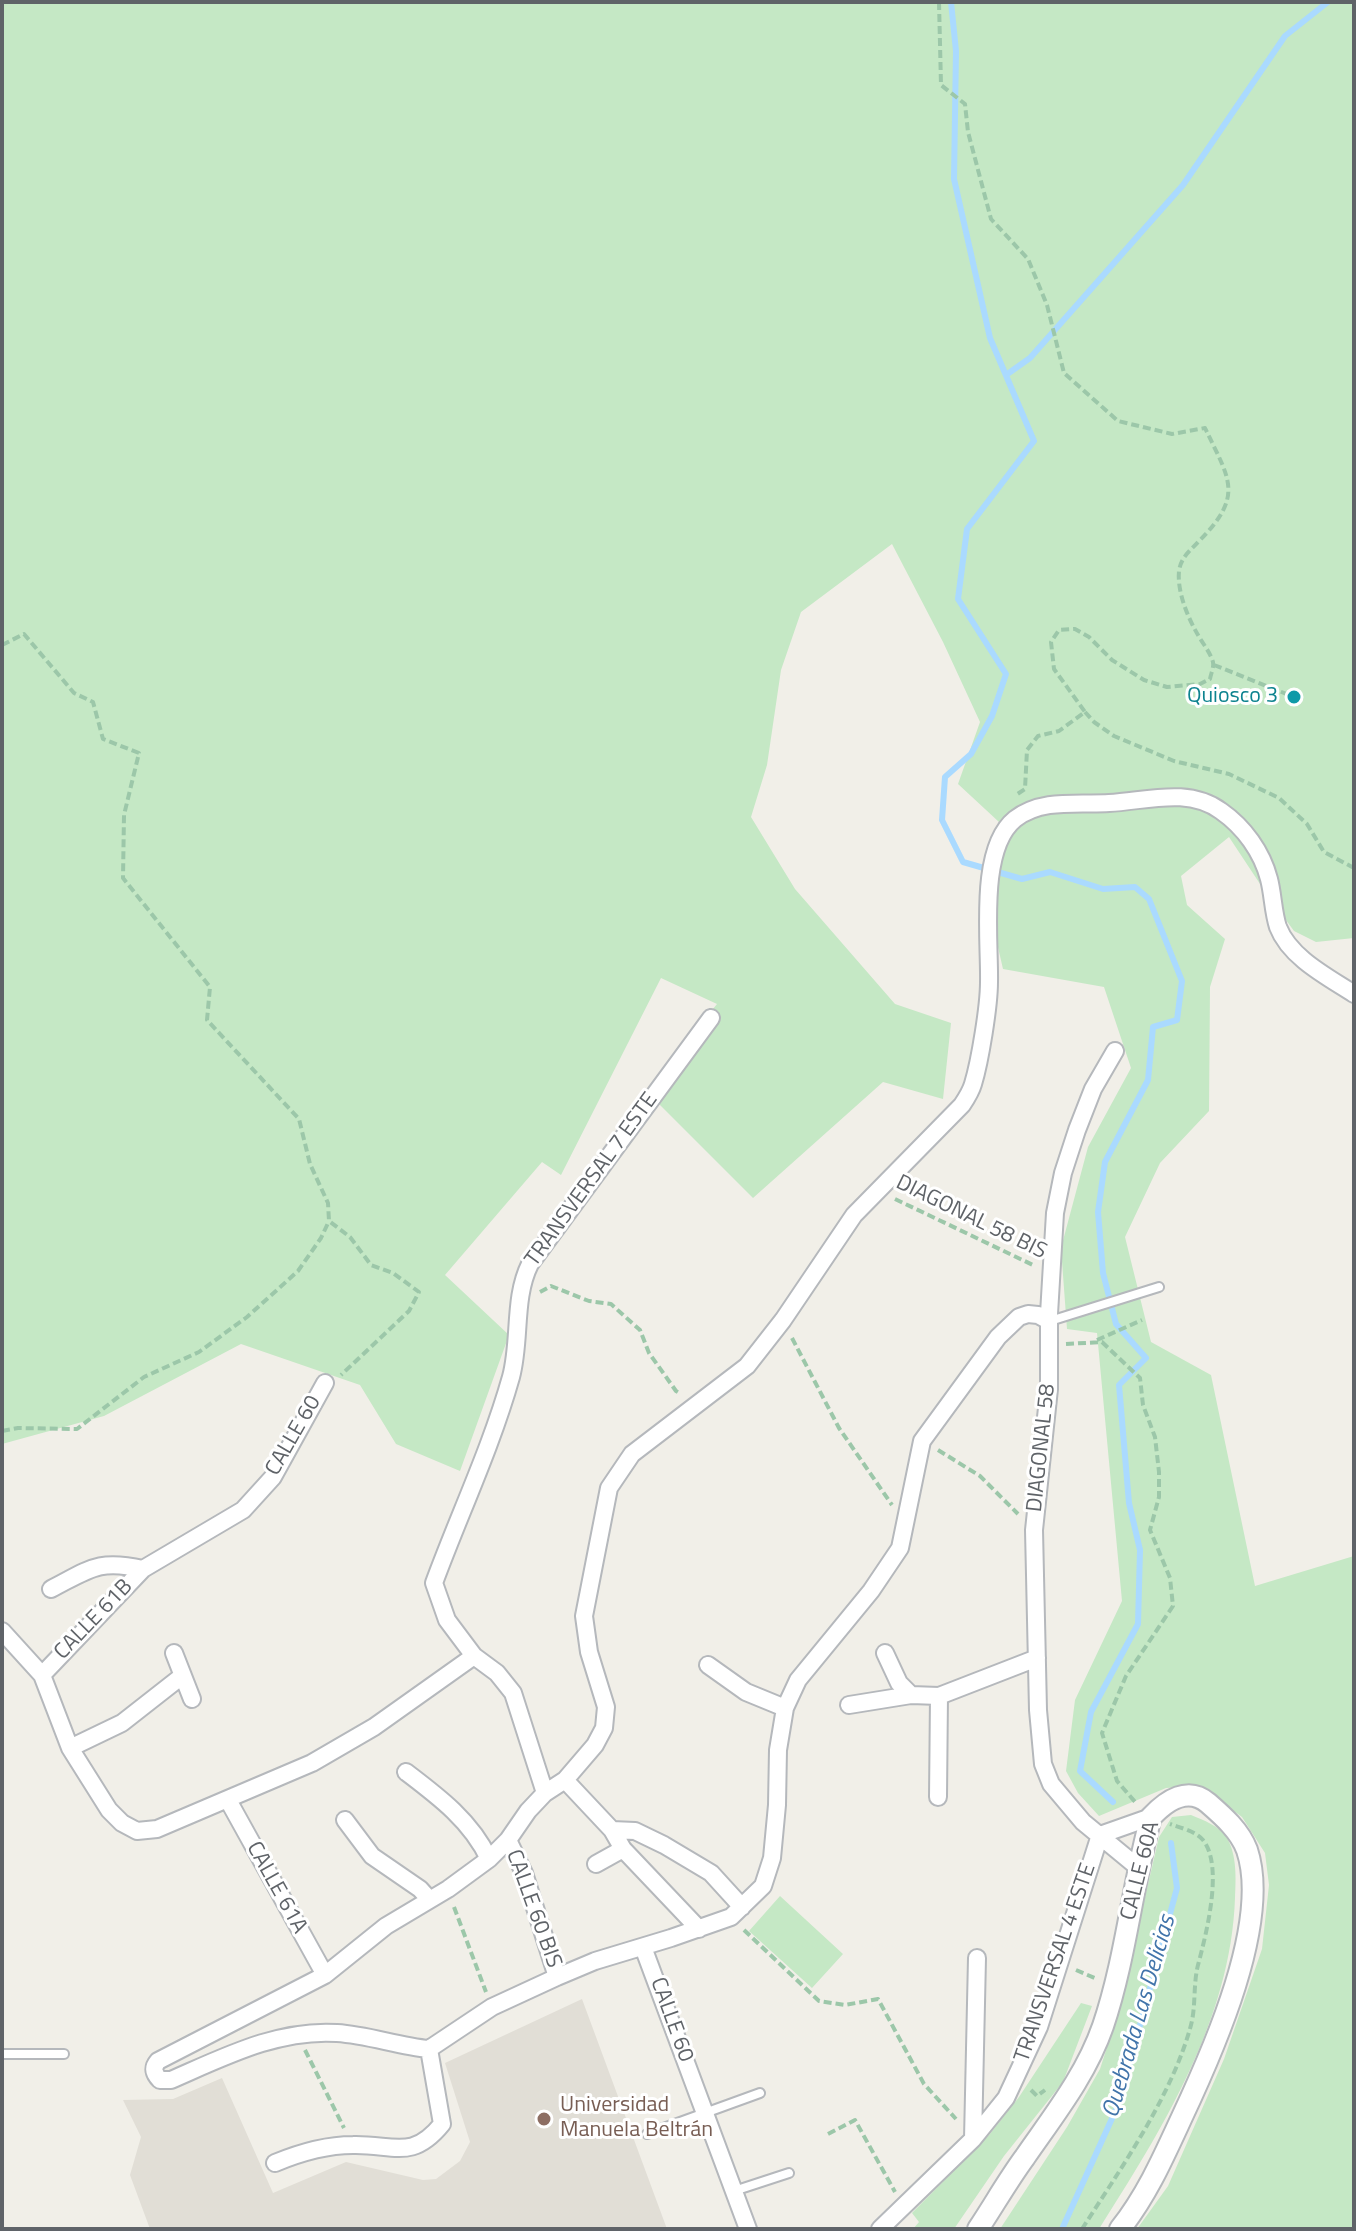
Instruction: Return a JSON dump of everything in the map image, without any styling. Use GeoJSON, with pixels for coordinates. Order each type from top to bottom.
{"type":"FeatureCollection","features":[{"type":"Feature","properties":{"kind":"street"},"geometry":{"type":"LineString","coordinates":[[1049,1321],[1038,1315],[1019,1317],[998,1337],[922,1441],[900,1548],[871,1591],[798,1680],[785,1708],[778,1750],[772,1858],[763,1886],[736,1912],[699,1929],[595,1961],[557,1977],[492,2007],[429,2049],[336,2033],[298,2035],[269,2040],[171,2080],[160,2080],[155,2075],[154,2068],[158,2061],[325,1975],[386,1926],[448,1889],[489,1859],[508,1840],[528,1811],[545,1793],[565,1780],[595,1745],[604,1728],[606,1707],[589,1652],[584,1616],[609,1488],[632,1454],[747,1366],[783,1320],[854,1215],[962,1105],[973,1086],[990,984],[989,885],[997,849],[1004,832],[1016,819],[1037,808],[1163,796],[1193,798],[1219,809],[1242,829],[1258,851],[1268,876],[1278,926],[1288,943],[1306,961],[1354,994]]}},
{"type":"Feature","properties":{"kind":"street","name":"TRANSVERSAL 7 ESTE"},"geometry":{"type":"LineString","coordinates":[[474,1656],[447,1620],[434,1583],[471,1490],[511,1375],[521,1303],[521,1280],[711,1018]]}},
{"type":"Feature","properties":{"kind":"street","name":"DIAGONAL 58"},"geometry":{"type":"LineString","coordinates":[[1115,1051],[1093,1089],[1063,1173],[1055,1213],[1049,1389],[1034,1530],[1038,1710],[1043,1764],[1051,1784],[1083,1822],[1140,1869]]}},
{"type":"Feature","properties":{"kind":"street","name":"CALLE 60"},"geometry":{"type":"LineString","coordinates":[[143,1569],[243,1510],[273,1477],[325,1383]]}},
{"type":"Feature","properties":{"kind":"street"},"geometry":{"type":"LineString","coordinates":[[51,1589],[97,1566],[118,1564],[143,1569]]}},
{"type":"Feature","properties":{"kind":"street","name":"CALLE 61B"},"geometry":{"type":"LineString","coordinates":[[143,1569],[42,1675],[70,1748],[109,1810],[122,1823],[137,1831],[157,1829],[228,1800]]}},
{"type":"Feature","properties":{"kind":"street"},"geometry":{"type":"LineString","coordinates":[[2,1631],[42,1675]]}},
{"type":"Feature","properties":{"kind":"street"},"geometry":{"type":"LineString","coordinates":[[174,1653],[192,1699]]}},
{"type":"Feature","properties":{"kind":"street"},"geometry":{"type":"LineString","coordinates":[[885,1653],[899,1683],[911,1695]]}},
{"type":"Feature","properties":{"kind":"street"},"geometry":{"type":"LineString","coordinates":[[228,1800],[312,1763],[374,1727],[474,1656],[497,1673],[513,1693],[545,1793]]}},
{"type":"Feature","properties":{"kind":"street"},"geometry":{"type":"LineString","coordinates":[[849,1705],[911,1695],[939,1696],[1037,1658]]}},
{"type":"Feature","properties":{"kind":"street"},"geometry":{"type":"LineString","coordinates":[[708,1665],[746,1692],[785,1708]]}},
{"type":"Feature","properties":{"kind":"street"},"geometry":{"type":"LineString","coordinates":[[70,1748],[122,1723],[182,1676]]}},
{"type":"Feature","properties":{"kind":"street"},"geometry":{"type":"LineString","coordinates":[[938,1797],[939,1696]]}},
{"type":"Feature","properties":{"kind":"street","name":"CALLE 60 BIS"},"geometry":{"type":"LineString","coordinates":[[406,1772],[452,1808],[482,1843],[489,1859]]}},
{"type":"Feature","properties":{"kind":"street"},"geometry":{"type":"LineString","coordinates":[[565,1780],[612,1830],[623,1849],[699,1929]]}},
{"type":"Feature","properties":{"kind":"street","name":"CALLE 60A"},"geometry":{"type":"LineString","coordinates":[[978,2229],[1063,2103],[1089,2058],[1114,1986],[1151,1817],[1161,1807],[1185,1794],[1204,1799],[1227,1820],[1247,1850],[1252,1888],[1248,1934],[1233,1993],[1206,2067],[1154,2178],[1120,2229]]}},
{"type":"Feature","properties":{"kind":"street","name":"CALLE 61A"},"geometry":{"type":"LineString","coordinates":[[228,1800],[325,1975]]}},
{"type":"Feature","properties":{"kind":"street"},"geometry":{"type":"LineString","coordinates":[[1100,1835],[1151,1817]]}},
{"type":"Feature","properties":{"kind":"street"},"geometry":{"type":"LineString","coordinates":[[345,1820],[372,1856],[420,1889],[429,1899]]}},
{"type":"Feature","properties":{"kind":"street"},"geometry":{"type":"LineString","coordinates":[[612,1830],[635,1831],[711,1873],[736,1912]]}},
{"type":"Feature","properties":{"kind":"street","name":"TRANSVERSAL 4 ESTE"},"geometry":{"type":"LineString","coordinates":[[880,2229],[973,2139],[1006,2098],[1039,2027],[1100,1835]]}},
{"type":"Feature","properties":{"kind":"street","name":"CALLE 60 BIS"},"geometry":{"type":"LineString","coordinates":[[508,1840],[524,1873],[557,1977]]}},
{"type":"Feature","properties":{"kind":"street"},"geometry":{"type":"LineString","coordinates":[[596,1864],[623,1849]]}},
{"type":"Feature","properties":{"kind":"street","name":"CALLE 60"},"geometry":{"type":"LineString","coordinates":[[643,1947],[748,2229]]}},
{"type":"Feature","properties":{"kind":"street"},"geometry":{"type":"LineString","coordinates":[[973,2139],[977,1958]]}},
{"type":"Feature","properties":{"kind":"street"},"geometry":{"type":"LineString","coordinates":[[275,2163],[303,2151],[352,2144],[406,2150],[429,2140],[442,2124],[429,2049]]}},
{"type":"Feature","properties":{"kind":"lane"},"geometry":{"type":"LineString","coordinates":[[1049,1321],[1159,1287]]}},
{"type":"Feature","properties":{"kind":"lane"},"geometry":{"type":"LineString","coordinates":[[2,2054],[64,2054]]}},
{"type":"Feature","properties":{"kind":"lane"},"geometry":{"type":"LineString","coordinates":[[647,2134],[760,2093]]}},
{"type":"Feature","properties":{"kind":"lane"},"geometry":{"type":"LineString","coordinates":[[734,2191],[789,2173]]}},
{"type":"Feature","properties":{"kind":"path"},"geometry":{"type":"LineString","coordinates":[[939,2],[941,85],[965,104],[968,132],[991,219],[1028,259],[1047,305],[1064,373],[1118,421],[1172,434],[1205,428],[1228,477],[1228,503],[1201,539],[1185,554],[1179,572],[1182,596],[1190,620],[1214,665],[1210,679],[1200,684],[1167,687],[1144,680],[1075,629],[1059,630],[1051,642],[1054,669],[1085,712],[1114,736],[1174,761],[1229,774],[1279,798],[1307,824],[1324,852],[1354,868]]}},
{"type":"Feature","properties":{"kind":"path"},"geometry":{"type":"LineString","coordinates":[[2,645],[24,634],[74,693],[93,702],[103,739],[139,753],[124,815],[123,878],[210,987],[207,1020],[299,1119],[310,1164],[328,1203],[329,1221],[298,1271],[247,1317],[199,1352],[144,1377],[77,1429],[18,1428],[2,1431]]}},
{"type":"Feature","properties":{"kind":"path"},"geometry":{"type":"LineString","coordinates":[[1214,665],[1294,697]]}},
{"type":"Feature","properties":{"kind":"path"},"geometry":{"type":"LineString","coordinates":[[1010,799],[1025,789],[1027,750],[1038,736],[1059,731],[1085,712]]}},
{"type":"Feature","properties":{"kind":"path","name":"DIAGONAL 58 BIS"},"geometry":{"type":"LineString","coordinates":[[877,1190],[1051,1274]]}},
{"type":"Feature","properties":{"kind":"path"},"geometry":{"type":"LineString","coordinates":[[325,1383],[347,1372],[409,1311],[419,1292],[393,1273],[371,1265],[350,1237],[329,1221]]}},
{"type":"Feature","properties":{"kind":"path"},"geometry":{"type":"LineString","coordinates":[[521,1303],[551,1286],[589,1301],[611,1304],[640,1330],[649,1353],[676,1391],[697,1403]]}},
{"type":"Feature","properties":{"kind":"path"},"geometry":{"type":"LineString","coordinates":[[783,1320],[839,1428],[904,1524]]}},
{"type":"Feature","properties":{"kind":"path"},"geometry":{"type":"LineString","coordinates":[[1093,1342],[1142,1320]]}},
{"type":"Feature","properties":{"kind":"path"},"geometry":{"type":"LineString","coordinates":[[1051,1342],[1102,1342],[1140,1378],[1143,1405],[1155,1437],[1159,1472],[1159,1497],[1150,1530],[1170,1578],[1173,1606],[1126,1676],[1102,1733],[1117,1781],[1151,1817],[1203,1840],[1214,1877],[1193,1985],[1191,2023],[1168,2084],[1141,2137],[1082,2229]]}},
{"type":"Feature","properties":{"kind":"path"},"geometry":{"type":"LineString","coordinates":[[922,1441],[980,1476],[1034,1530]]}},
{"type":"Feature","properties":{"kind":"path"},"geometry":{"type":"LineString","coordinates":[[448,1889],[492,2007]]}},
{"type":"Feature","properties":{"kind":"path"},"geometry":{"type":"LineString","coordinates":[[736,1912],[819,2001],[845,2005],[878,1999],[924,2084],[973,2139]]}},
{"type":"Feature","properties":{"kind":"path"},"geometry":{"type":"LineString","coordinates":[[1060,1963],[1114,1986]]}},
{"type":"Feature","properties":{"kind":"path"},"geometry":{"type":"LineString","coordinates":[[298,2035],[352,2144]]}},
{"type":"Feature","properties":{"kind":"path"},"geometry":{"type":"LineString","coordinates":[[828,2134],[855,2120],[904,2208]]}},
{"type":"Feature","properties":{"kind":"shaded area","name":"Universidad Manuela Beltrán"},"geometry":{"type":"Polygon","coordinates":[[[582,1999],[667,2229],[150,2229],[130,2175],[141,2137],[123,2100],[173,2099],[222,2078],[273,2193],[346,2162],[423,2180],[436,2179],[460,2161],[470,2142],[445,2063],[582,1999]]]}},
{"type":"Feature","properties":{"kind":"green space"},"geometry":{"type":"Polygon","coordinates":[[[2,2],[1354,2],[1354,938],[1316,942],[1294,931],[1229,837],[1181,876],[1187,905],[1225,939],[1210,987],[1209,1111],[1160,1163],[1125,1237],[1151,1342],[1211,1375],[1255,1586],[1354,1556],[1354,2229],[1137,2229],[1168,2186],[1224,2059],[1262,1949],[1269,1885],[1265,1853],[1242,1817],[1200,1786],[1166,1788],[1099,1816],[1078,1793],[1066,1771],[1075,1700],[1122,1601],[1097,1333],[1067,1329],[1061,1248],[1088,1147],[1131,1068],[1104,987],[1003,969],[983,882],[999,822],[958,784],[980,722],[892,544],[801,612],[781,670],[767,765],[751,817],[795,889],[895,1004],[951,1023],[943,1099],[883,1082],[753,1198],[646,1091],[717,1004],[661,978],[561,1175],[542,1162],[445,1275],[509,1335],[460,1471],[396,1444],[360,1385],[241,1344],[104,1416],[2,1444],[2,2]]]}},
{"type":"Feature","properties":{"kind":"green space"},"geometry":{"type":"Polygon","coordinates":[[[1191,1815],[1216,1827],[1227,1838],[1234,1859],[1236,1883],[1231,1943],[1221,1987],[1189,2072],[1169,2113],[1099,2229],[1000,2229],[1067,2127],[1100,2069],[1118,2013],[1159,1837],[1172,1817],[1191,1815]]]}},
{"type":"Feature","properties":{"kind":"green space"},"geometry":{"type":"Polygon","coordinates":[[[780,1896],[843,1954],[812,1988],[749,1931],[780,1896]]]}},
{"type":"Feature","properties":{"kind":"green space"},"geometry":{"type":"Polygon","coordinates":[[[1081,2003],[1092,2006],[1063,2082],[1004,2156],[954,2229],[913,2229],[919,2222],[912,2213],[989,2135],[1019,2097],[1081,2003]]]}},
{"type":"Feature","properties":{"kind":"waterway","name":"Quebrada Las Delicias"},"geometry":{"type":"LineString","coordinates":[[951,2],[956,51],[954,179],[990,338],[1034,441],[967,529],[958,599],[1006,674],[992,716],[971,754],[945,777],[942,820],[963,862],[1022,879],[1050,872],[1103,889],[1135,887],[1149,899],[1182,981],[1177,1020],[1153,1027],[1148,1080],[1105,1162],[1098,1212],[1103,1273],[1116,1324],[1146,1358],[1119,1385],[1129,1503],[1140,1550],[1138,1624],[1091,1712],[1080,1771],[1113,1802]]}},
{"type":"Feature","properties":{"kind":"waterway"},"geometry":{"type":"LineString","coordinates":[[1006,375],[1030,358],[1183,185],[1285,36],[1328,2]]}},
{"type":"Feature","properties":{"kind":"waterway","name":"Quebrada Las Delicias"},"geometry":{"type":"LineString","coordinates":[[1062,2229],[1119,2103],[1177,1888],[1171,1843]]}},
{"type":"Feature","properties":{"kind":"place","name":"Quiosco 3"},"geometry":{"type":"Point","coordinates":[1294,697]}},
{"type":"Feature","properties":{"kind":"place","name":"Universidad Manuela Beltrán"},"geometry":{"type":"Point","coordinates":[544,2119]}}]}
